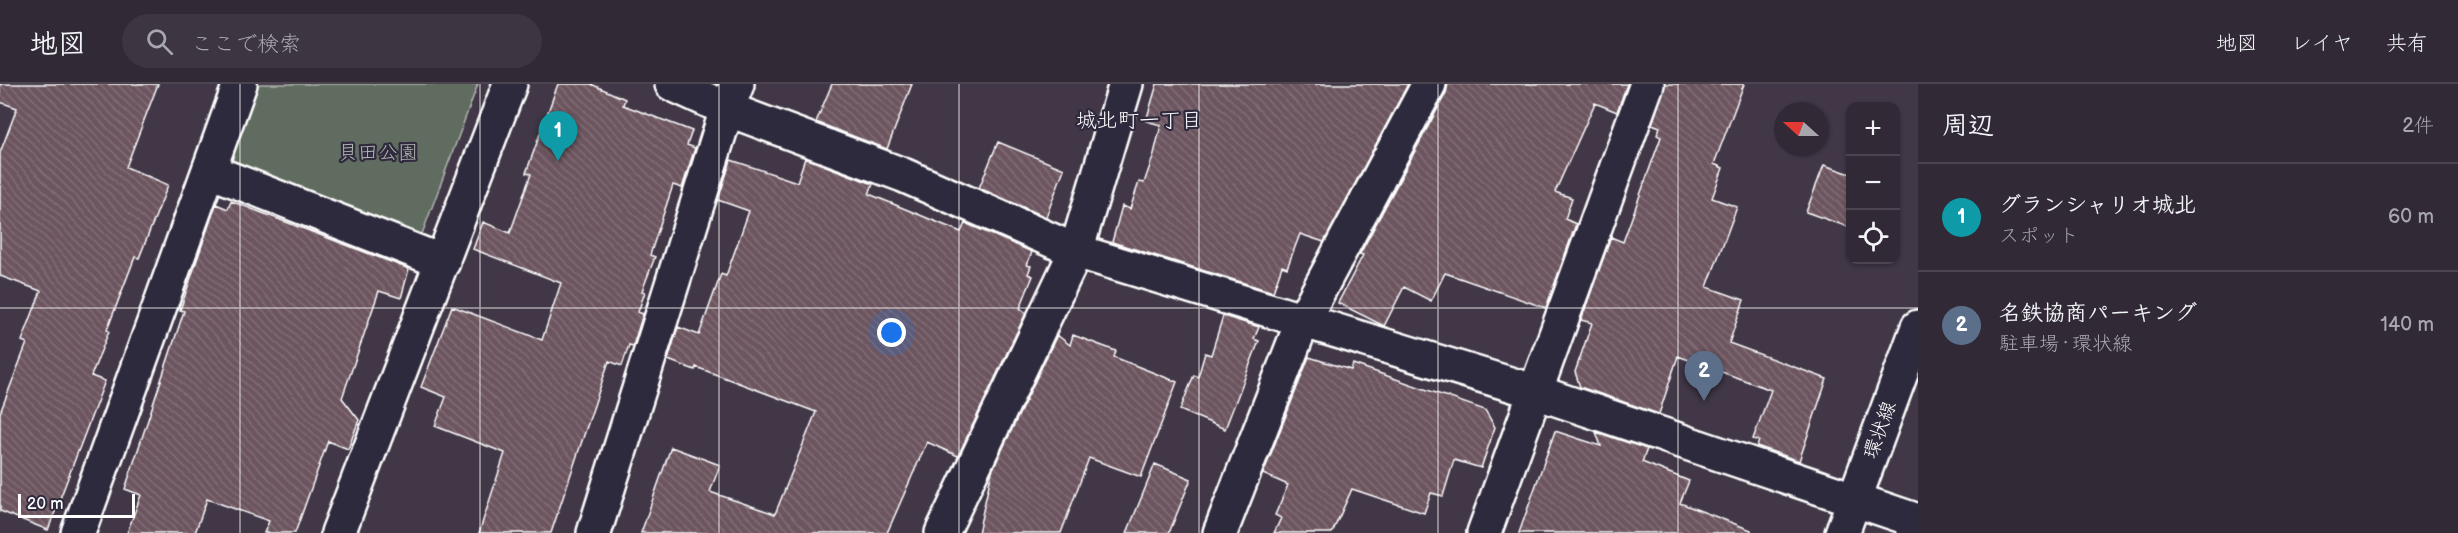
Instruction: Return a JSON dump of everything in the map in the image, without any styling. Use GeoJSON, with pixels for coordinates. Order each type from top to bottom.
{"type":"FeatureCollection","features":[{"type":"Feature","properties":{"kind":"street"},"geometry":{"type":"LineString","coordinates":[[78,533],[240,84]]}},
{"type":"Feature","properties":{"kind":"street"},"geometry":{"type":"LineString","coordinates":[[338,533],[510,84]]}},
{"type":"Feature","properties":{"kind":"street"},"geometry":{"type":"LineString","coordinates":[[672,84],[732,96],[1076,251],[1536,392],[1918,522],[1914,533]]}},
{"type":"Feature","properties":{"kind":"street"},"geometry":{"type":"LineString","coordinates":[[942,533],[1076,251],[1125,84]]}},
{"type":"Feature","properties":{"kind":"street"},"geometry":{"type":"LineString","coordinates":[[1220,533],[1303,320],[1429,84]]}},
{"type":"Feature","properties":{"kind":"street"},"geometry":{"type":"LineString","coordinates":[[1484,533],[1647,84]]}},
{"type":"Feature","properties":{"kind":"street"},"geometry":{"type":"LineString","coordinates":[[594,533],[732,96]]}},
{"type":"Feature","properties":{"kind":"street"},"geometry":{"type":"LineString","coordinates":[[210,171],[443,262]]}},
{"type":"Feature","properties":{"kind":"street","name":"環状線"},"geometry":{"type":"LineString","coordinates":[[1842,533],[1918,327]]}},
{"type":"Feature","properties":{"kind":"green space","name":"貝田公園"},"geometry":{"type":"Polygon","coordinates":[[[257,84],[478,84],[419,242],[228,166],[257,84]]]}},
{"type":"Feature","properties":{"kind":"building"},"geometry":{"type":"Polygon","coordinates":[[[0,84],[158,84],[126,167],[168,185],[139,258],[135,257],[91,376],[105,381],[48,530],[0,511],[0,413],[27,343],[22,341],[41,291],[0,276],[0,153],[17,108],[0,102],[0,84]]]}},
{"type":"Feature","properties":{"kind":"building"},"geometry":{"type":"Polygon","coordinates":[[[558,84],[591,84],[625,99],[623,105],[692,131],[687,145],[695,148],[682,188],[673,185],[650,255],[655,257],[642,291],[645,292],[638,312],[643,314],[633,346],[629,345],[622,366],[609,361],[551,533],[479,533],[505,453],[435,426],[446,397],[421,387],[452,306],[542,340],[561,283],[473,249],[483,222],[510,233],[531,174],[526,173],[558,84]]]}},
{"type":"Feature","properties":{"kind":"building"},"geometry":{"type":"Polygon","coordinates":[[[832,84],[912,84],[887,149],[816,122],[832,84]]]}},
{"type":"Feature","properties":{"kind":"building"},"geometry":{"type":"Polygon","coordinates":[[[1157,84],[1408,84],[1324,242],[1300,234],[1287,268],[1282,266],[1273,292],[1112,242],[1122,206],[1130,209],[1139,182],[1144,183],[1154,154],[1161,125],[1146,121],[1157,84]]]}},
{"type":"Feature","properties":{"kind":"building"},"geometry":{"type":"Polygon","coordinates":[[[1448,84],[1627,84],[1617,112],[1595,103],[1555,192],[1572,198],[1565,219],[1576,224],[1546,308],[1445,273],[1431,301],[1404,287],[1384,326],[1338,303],[1363,255],[1360,254],[1446,93],[1448,84]]]}},
{"type":"Feature","properties":{"kind":"building"},"geometry":{"type":"Polygon","coordinates":[[[1665,84],[1744,84],[1714,164],[1723,168],[1712,198],[1737,207],[1707,287],[1744,300],[1729,343],[1827,379],[1799,461],[1757,446],[1759,441],[1753,439],[1771,390],[1678,356],[1659,414],[1580,387],[1575,372],[1592,323],[1581,320],[1611,237],[1623,242],[1661,137],[1657,135],[1660,127],[1652,124],[1665,84]]]}},
{"type":"Feature","properties":{"kind":"building"},"geometry":{"type":"Polygon","coordinates":[[[998,142],[1064,169],[1046,217],[979,188],[998,142]]]}},
{"type":"Feature","properties":{"kind":"building"},"geometry":{"type":"Polygon","coordinates":[[[805,158],[873,184],[869,194],[961,232],[965,223],[1032,252],[1027,265],[1031,266],[1028,274],[1033,276],[1020,308],[1026,313],[958,456],[927,442],[887,533],[641,533],[671,447],[720,465],[710,492],[775,514],[816,412],[696,367],[695,370],[668,360],[678,327],[699,335],[721,274],[726,276],[749,211],[718,200],[731,160],[797,182],[805,158]]]}},
{"type":"Feature","properties":{"kind":"building"},"geometry":{"type":"Polygon","coordinates":[[[1824,165],[1846,172],[1846,226],[1806,212],[1824,165]]]}},
{"type":"Feature","properties":{"kind":"building"},"geometry":{"type":"Polygon","coordinates":[[[231,201],[409,269],[401,298],[379,291],[342,398],[359,420],[348,449],[328,441],[295,533],[264,533],[269,521],[207,499],[195,533],[127,533],[141,495],[125,489],[184,311],[180,310],[216,204],[228,209],[231,201]]]}},
{"type":"Feature","properties":{"kind":"building"},"geometry":{"type":"Polygon","coordinates":[[[1223,316],[1259,327],[1254,339],[1259,341],[1225,429],[1180,410],[1194,375],[1198,377],[1205,353],[1211,355],[1223,316]]]}},
{"type":"Feature","properties":{"kind":"building"},"geometry":{"type":"Polygon","coordinates":[[[1057,335],[1070,345],[1073,335],[1116,351],[1114,357],[1177,382],[1141,477],[1089,458],[1061,533],[978,533],[992,471],[1057,335]]]}},
{"type":"Feature","properties":{"kind":"building"},"geometry":{"type":"Polygon","coordinates":[[[1309,357],[1351,370],[1353,364],[1485,410],[1495,427],[1481,468],[1454,460],[1443,496],[1431,493],[1424,513],[1352,489],[1332,533],[1274,533],[1281,518],[1275,515],[1288,485],[1263,474],[1309,357]]]}},
{"type":"Feature","properties":{"kind":"building"},"geometry":{"type":"Polygon","coordinates":[[[1555,431],[1601,446],[1596,432],[1647,449],[1642,462],[1689,481],[1680,503],[1751,530],[1751,533],[1519,533],[1555,431]]]}},
{"type":"Feature","properties":{"kind":"building"},"geometry":{"type":"Polygon","coordinates":[[[1155,464],[1191,479],[1169,533],[1127,533],[1155,464]]]}},
{"type":"Feature","properties":{"kind":"place","name":"グランシャリオ城北"},"geometry":{"type":"Point","coordinates":[558,161]}},
{"type":"Feature","properties":{"kind":"place","name":"名鉄協商パーキング"},"geometry":{"type":"Point","coordinates":[1704,401]}},
{"type":"Feature","properties":{"kind":"district","name":"城北町一丁目"},"geometry":{"type":"Point","coordinates":[1139,120]}}]}
